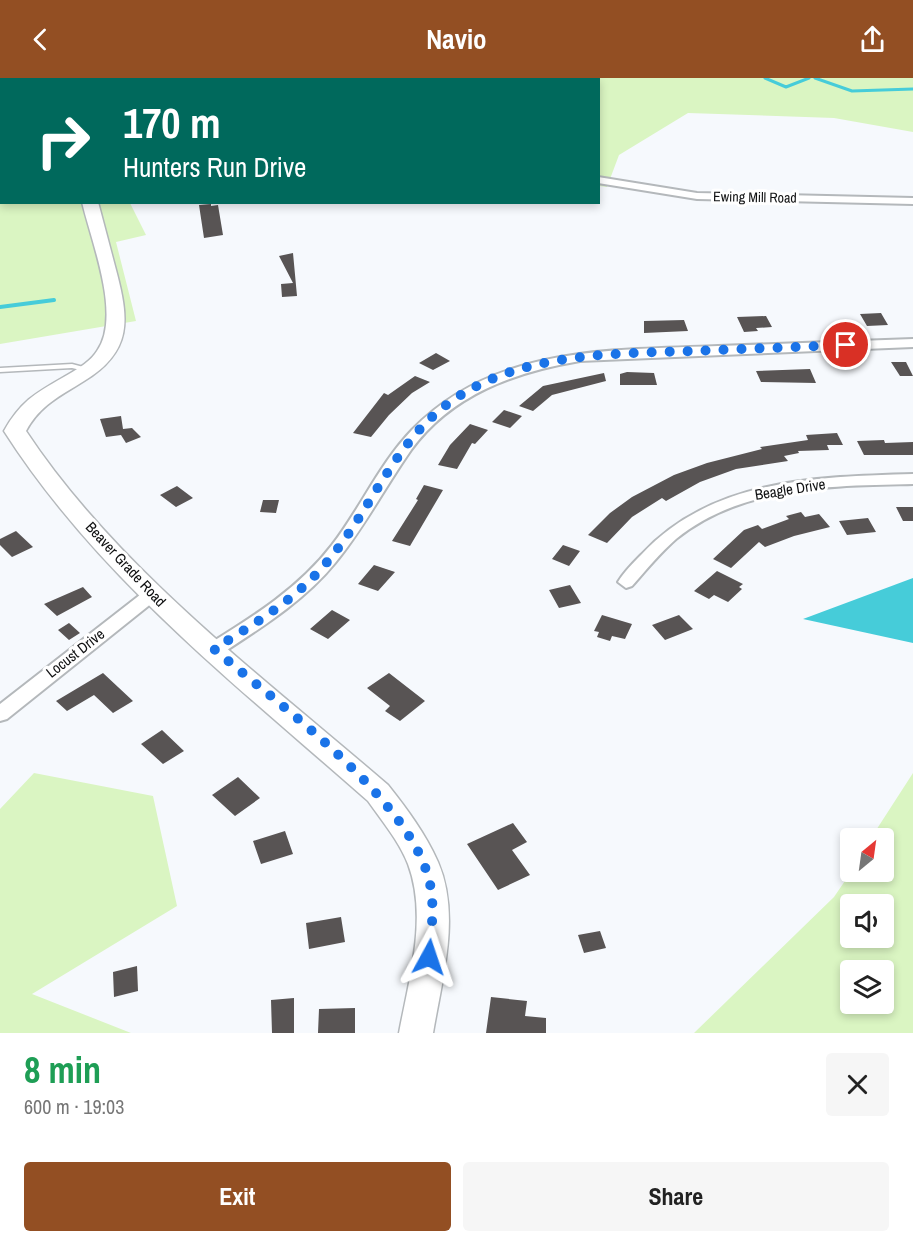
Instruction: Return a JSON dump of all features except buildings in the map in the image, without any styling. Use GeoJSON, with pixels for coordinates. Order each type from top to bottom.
{"type":"FeatureCollection","features":[{"type":"Feature","properties":{"kind":"main road","name":"Beaver Grade Road"},"geometry":{"type":"LineString","coordinates":[[91,204],[117,308],[118,326],[108,352],[90,370],[31,406],[19,418],[15,431],[41,471],[151,595],[378,793],[404,828],[423,864],[430,885],[432,909],[429,957],[416,1033]]}},
{"type":"Feature","properties":{"kind":"street","name":"Ewing Mill Road"},"geometry":{"type":"LineString","coordinates":[[600,180],[697,196],[913,201]]}},
{"type":"Feature","properties":{"kind":"street"},"geometry":{"type":"LineString","coordinates":[[214,649],[259,621],[320,570],[414,436],[437,412],[473,387],[501,374],[571,358],[607,354],[913,343]]}},
{"type":"Feature","properties":{"kind":"street","name":"Beagle Drive"},"geometry":{"type":"LineString","coordinates":[[626,582],[677,531],[709,510],[754,493],[794,485],[846,480],[913,479]]}},
{"type":"Feature","properties":{"kind":"street","name":"Locust Drive"},"geometry":{"type":"LineString","coordinates":[[0,714],[67,658],[151,595]]}},
{"type":"Feature","properties":{"kind":"lane"},"geometry":{"type":"LineString","coordinates":[[0,370],[72,366],[90,370]]}},
{"type":"Feature","properties":{"kind":"green space"},"geometry":{"type":"Polygon","coordinates":[[[600,78],[913,78],[913,132],[834,118],[688,113],[619,155],[607,187],[600,186],[600,78]]]}},
{"type":"Feature","properties":{"kind":"green space"},"geometry":{"type":"Polygon","coordinates":[[[0,204],[130,204],[146,235],[116,242],[136,321],[0,344],[0,204]]]}},
{"type":"Feature","properties":{"kind":"green space"},"geometry":{"type":"Polygon","coordinates":[[[34,773],[153,796],[177,906],[32,994],[131,1033],[0,1033],[0,809],[34,773]]]}},
{"type":"Feature","properties":{"kind":"green space"},"geometry":{"type":"Polygon","coordinates":[[[913,773],[913,1033],[694,1033],[834,897],[844,882],[894,882],[894,828],[877,828],[913,773]]]}},
{"type":"Feature","properties":{"kind":"water"},"geometry":{"type":"Polygon","coordinates":[[[913,578],[913,643],[803,619],[913,578]]]}},
{"type":"Feature","properties":{"kind":"waterway"},"geometry":{"type":"LineString","coordinates":[[765,78],[786,87],[809,78]]}},
{"type":"Feature","properties":{"kind":"waterway"},"geometry":{"type":"LineString","coordinates":[[815,78],[852,91],[913,89]]}},
{"type":"Feature","properties":{"kind":"waterway"},"geometry":{"type":"LineString","coordinates":[[0,307],[54,300]]}},
{"type":"Feature","properties":{"kind":"route"},"geometry":{"type":"LineString","coordinates":[[429,957],[432,909],[430,885],[423,864],[404,828],[378,793],[214,649],[259,621],[292,596],[320,570],[414,436],[437,412],[473,387],[501,374],[571,358],[607,354],[846,345]]}}]}
